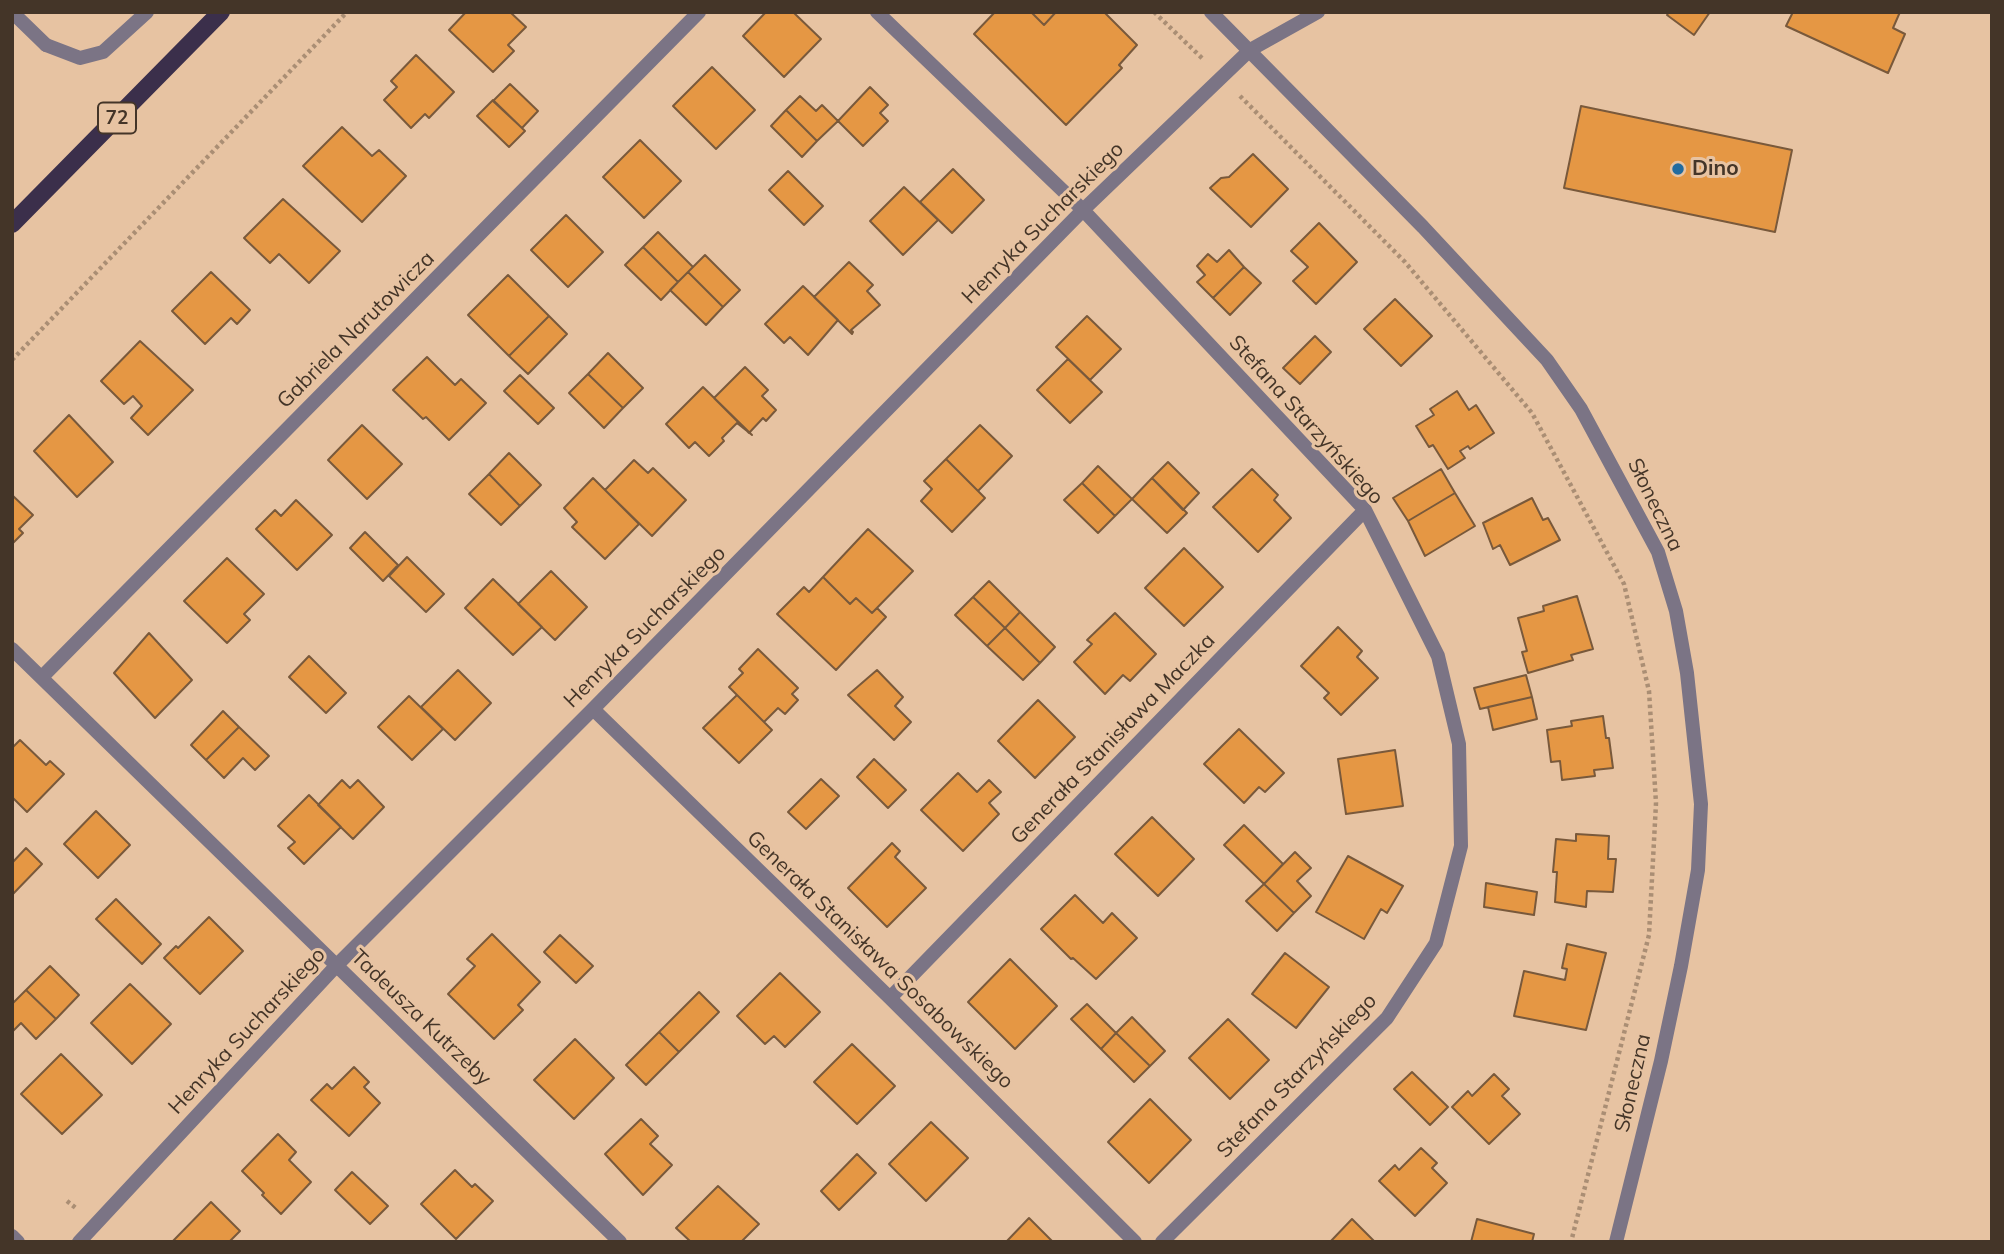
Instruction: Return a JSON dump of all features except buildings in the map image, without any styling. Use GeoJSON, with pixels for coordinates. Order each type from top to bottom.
{"type":"FeatureCollection","features":[{"type":"Feature","properties":{"kind":"main road","name":"72"},"geometry":{"type":"LineString","coordinates":[[12,224],[221,12]]}},
{"type":"Feature","properties":{"kind":"street"},"geometry":{"type":"LineString","coordinates":[[12,12],[46,46],[80,58],[103,52],[147,12]]}},
{"type":"Feature","properties":{"kind":"street","name":"Gabriela Narutowicza"},"geometry":{"type":"LineString","coordinates":[[41,677],[699,12]]}},
{"type":"Feature","properties":{"kind":"street","name":"Stefana Starzyńskiego"},"geometry":{"type":"LineString","coordinates":[[877,12],[1083,210],[1365,510],[1438,656],[1459,744],[1461,846],[1436,943],[1387,1018],[1162,1242]]}},
{"type":"Feature","properties":{"kind":"street","name":"Słoneczna"},"geometry":{"type":"LineString","coordinates":[[1211,12],[1431,235],[1546,360],[1581,409],[1658,552],[1676,611],[1687,673],[1701,804],[1698,870],[1661,1061],[1616,1242]]}},
{"type":"Feature","properties":{"kind":"street","name":"Henryka Sucharskiego"},"geometry":{"type":"LineString","coordinates":[[79,1242],[337,965],[593,709],[1083,210],[1250,50],[1318,12]]}},
{"type":"Feature","properties":{"kind":"street","name":"Generała Stanisława Maczka"},"geometry":{"type":"LineString","coordinates":[[890,998],[1365,510]]}},
{"type":"Feature","properties":{"kind":"street","name":"Tadeusza Kutrzeby"},"geometry":{"type":"LineString","coordinates":[[12,649],[621,1242]]}},
{"type":"Feature","properties":{"kind":"street","name":"Generała Stanisława Sosabowskiego"},"geometry":{"type":"LineString","coordinates":[[593,709],[890,998],[1135,1242]]}},
{"type":"Feature","properties":{"kind":"street"},"geometry":{"type":"LineString","coordinates":[[12,1236],[18,1242]]}},
{"type":"Feature","properties":{"kind":"path"},"geometry":{"type":"LineString","coordinates":[[12,360],[347,12]]}},
{"type":"Feature","properties":{"kind":"path"},"geometry":{"type":"LineString","coordinates":[[1154,12],[1405,262],[1532,413],[1624,584],[1649,691],[1656,803],[1649,935],[1572,1242]]}},
{"type":"Feature","properties":{"kind":"place","name":"Dino"},"geometry":{"type":"Point","coordinates":[1678,169]}}]}
